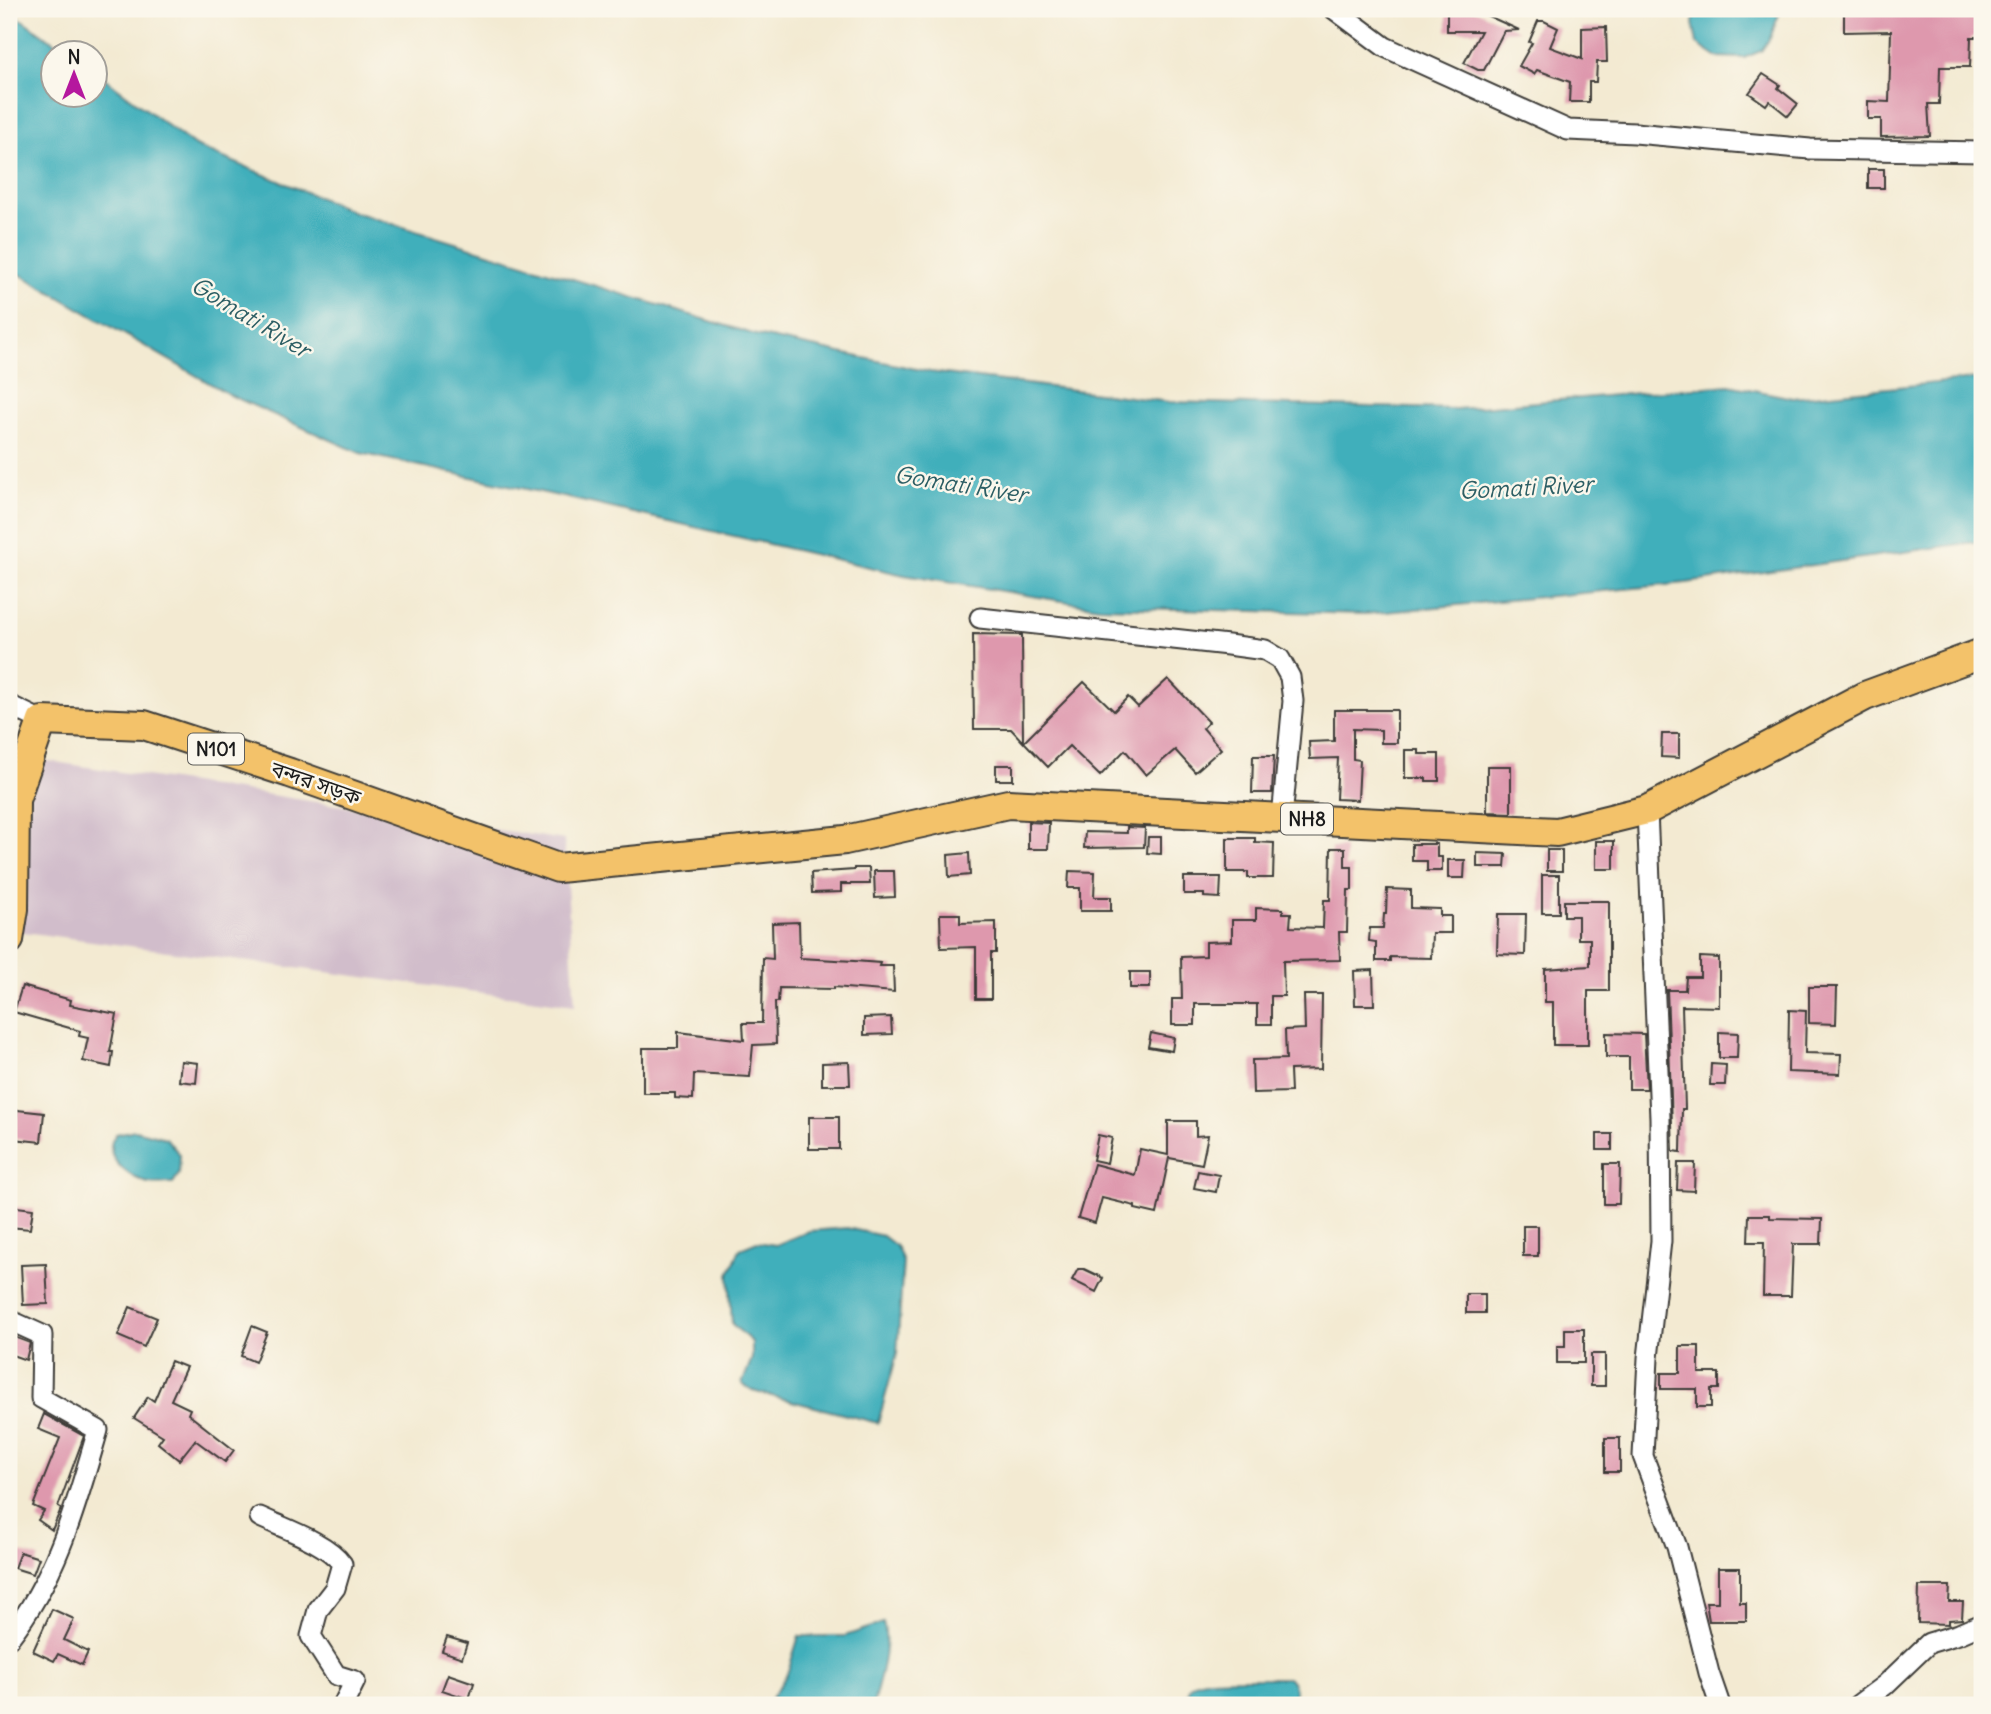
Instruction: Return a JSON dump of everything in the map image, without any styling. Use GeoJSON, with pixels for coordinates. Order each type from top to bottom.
{"type":"FeatureCollection","features":[{"type":"Feature","properties":{"kind":"highway","name":"NH8"},"geometry":{"type":"LineString","coordinates":[[598,865],[845,840],[1008,804],[1558,832],[1647,810],[1864,696],[1982,653]]}},
{"type":"Feature","properties":{"kind":"highway","name":"বন্দর সড়ক"},"geometry":{"type":"LineString","coordinates":[[42,721],[144,725],[558,868],[598,865]]}},
{"type":"Feature","properties":{"kind":"highway"},"geometry":{"type":"LineString","coordinates":[[9,940],[14,909],[15,800],[42,721]]}},
{"type":"Feature","properties":{"kind":"street"},"geometry":{"type":"LineString","coordinates":[[1334,9],[1385,47],[1568,130],[1635,133],[1810,149],[1982,152]]}},
{"type":"Feature","properties":{"kind":"street"},"geometry":{"type":"LineString","coordinates":[[980,618],[1265,650],[1280,659],[1290,677],[1293,701],[1282,818]]}},
{"type":"Feature","properties":{"kind":"street"},"geometry":{"type":"LineString","coordinates":[[9,705],[42,721]]}},
{"type":"Feature","properties":{"kind":"street"},"geometry":{"type":"LineString","coordinates":[[1647,810],[1660,1118],[1661,1241],[1648,1358],[1643,1456],[1677,1547],[1709,1673],[1720,1705]]}},
{"type":"Feature","properties":{"kind":"street"},"geometry":{"type":"LineString","coordinates":[[9,1320],[42,1335],[41,1398],[98,1430],[68,1530],[27,1615],[9,1638]]}},
{"type":"Feature","properties":{"kind":"street"},"geometry":{"type":"LineString","coordinates":[[260,1517],[337,1556],[342,1564],[335,1588],[318,1610],[312,1636],[336,1675],[355,1681],[343,1705]]}},
{"type":"Feature","properties":{"kind":"street"},"geometry":{"type":"LineString","coordinates":[[1858,1705],[1885,1685],[1929,1643],[1982,1624]]}},
{"type":"Feature","properties":{"kind":"shaded area"},"geometry":{"type":"Polygon","coordinates":[[[9,755],[564,840],[575,1005],[16,931],[9,958],[9,755]]]}},
{"type":"Feature","properties":{"kind":"water"},"geometry":{"type":"Polygon","coordinates":[[[1696,9],[1781,9],[1770,38],[1761,51],[1744,58],[1716,57],[1697,44],[1693,23],[1696,9]]]}},
{"type":"Feature","properties":{"kind":"water","name":"Gomati River"},"geometry":{"type":"Polygon","coordinates":[[[9,11],[48,38],[38,38],[38,108],[108,108],[108,81],[195,146],[354,212],[756,335],[930,372],[1170,402],[1456,409],[1729,385],[1793,398],[1982,378],[1982,541],[1686,583],[1365,614],[1099,607],[904,575],[360,453],[232,396],[9,268],[9,11]]]}},
{"type":"Feature","properties":{"kind":"water"},"geometry":{"type":"Polygon","coordinates":[[[135,1130],[166,1138],[180,1155],[179,1174],[173,1183],[145,1182],[117,1163],[111,1149],[116,1134],[135,1130]]]}},
{"type":"Feature","properties":{"kind":"water"},"geometry":{"type":"Polygon","coordinates":[[[847,1228],[883,1236],[896,1246],[903,1261],[897,1354],[878,1423],[756,1392],[742,1384],[752,1358],[752,1342],[732,1324],[729,1274],[740,1249],[757,1242],[776,1245],[809,1231],[847,1228]]]}},
{"type":"Feature","properties":{"kind":"water"},"geometry":{"type":"Polygon","coordinates":[[[883,1623],[885,1653],[873,1705],[767,1705],[787,1674],[799,1636],[845,1636],[883,1623]]]}},
{"type":"Feature","properties":{"kind":"water"},"geometry":{"type":"Polygon","coordinates":[[[1288,1678],[1293,1682],[1295,1691],[1293,1705],[1186,1705],[1188,1690],[1192,1684],[1205,1680],[1288,1678]]]}},
{"type":"Feature","properties":{"kind":"building"},"geometry":{"type":"Polygon","coordinates":[[[1447,9],[1473,9],[1519,30],[1504,31],[1484,70],[1478,70],[1464,63],[1481,31],[1447,31],[1447,9]]]}},
{"type":"Feature","properties":{"kind":"building"},"geometry":{"type":"Polygon","coordinates":[[[1844,9],[1980,9],[1980,37],[1971,37],[1970,67],[1940,67],[1939,104],[1928,104],[1930,136],[1881,137],[1881,119],[1868,119],[1868,101],[1889,102],[1891,31],[1844,32],[1844,9]]]}},
{"type":"Feature","properties":{"kind":"building"},"geometry":{"type":"Polygon","coordinates":[[[1538,21],[1558,28],[1550,47],[1582,59],[1582,28],[1606,27],[1607,62],[1597,62],[1596,82],[1589,82],[1589,102],[1569,102],[1570,82],[1537,70],[1534,74],[1519,66],[1532,43],[1529,42],[1538,21]]]}},
{"type":"Feature","properties":{"kind":"building"},"geometry":{"type":"Polygon","coordinates":[[[1763,74],[1780,85],[1778,88],[1798,104],[1788,116],[1769,101],[1766,105],[1749,93],[1763,74]]]}},
{"type":"Feature","properties":{"kind":"building"},"geometry":{"type":"Polygon","coordinates":[[[1868,169],[1884,169],[1884,188],[1868,188],[1868,169]]]}},
{"type":"Feature","properties":{"kind":"building"},"geometry":{"type":"Polygon","coordinates":[[[973,634],[1022,635],[1023,742],[1011,729],[974,729],[973,634]]]}},
{"type":"Feature","properties":{"kind":"building"},"geometry":{"type":"Polygon","coordinates":[[[1168,679],[1209,722],[1203,728],[1221,749],[1195,772],[1175,750],[1146,775],[1125,750],[1100,776],[1069,746],[1048,767],[1024,742],[1084,682],[1114,711],[1128,697],[1138,707],[1168,679]]]}},
{"type":"Feature","properties":{"kind":"building"},"geometry":{"type":"Polygon","coordinates":[[[1334,710],[1397,710],[1397,743],[1381,743],[1381,730],[1353,729],[1353,759],[1360,760],[1358,800],[1336,799],[1338,758],[1310,759],[1309,742],[1334,741],[1334,710]]]}},
{"type":"Feature","properties":{"kind":"building"},"geometry":{"type":"Polygon","coordinates":[[[1662,734],[1679,734],[1679,758],[1661,757],[1662,734]]]}},
{"type":"Feature","properties":{"kind":"building"},"geometry":{"type":"Polygon","coordinates":[[[1405,750],[1419,750],[1419,754],[1439,754],[1439,781],[1405,778],[1405,750]]]}},
{"type":"Feature","properties":{"kind":"building"},"geometry":{"type":"Polygon","coordinates":[[[1253,756],[1274,756],[1272,793],[1252,793],[1253,756]]]}},
{"type":"Feature","properties":{"kind":"building"},"geometry":{"type":"Polygon","coordinates":[[[996,765],[1013,765],[1013,780],[996,780],[996,765]]]}},
{"type":"Feature","properties":{"kind":"building"},"geometry":{"type":"Polygon","coordinates":[[[1487,766],[1511,766],[1511,813],[1487,812],[1487,766]]]}},
{"type":"Feature","properties":{"kind":"building"},"geometry":{"type":"Polygon","coordinates":[[[1028,822],[1049,823],[1048,849],[1028,849],[1028,822]]]}},
{"type":"Feature","properties":{"kind":"building"},"geometry":{"type":"Polygon","coordinates":[[[1127,827],[1145,828],[1144,847],[1084,848],[1085,832],[1127,833],[1127,827]]]}},
{"type":"Feature","properties":{"kind":"building"},"geometry":{"type":"Polygon","coordinates":[[[1148,837],[1161,837],[1161,854],[1147,853],[1148,837]]]}},
{"type":"Feature","properties":{"kind":"building"},"geometry":{"type":"Polygon","coordinates":[[[1227,838],[1255,838],[1255,842],[1274,843],[1273,878],[1248,878],[1248,872],[1227,872],[1227,838]]]}},
{"type":"Feature","properties":{"kind":"building"},"geometry":{"type":"Polygon","coordinates":[[[1596,841],[1614,841],[1614,869],[1596,869],[1596,841]]]}},
{"type":"Feature","properties":{"kind":"building"},"geometry":{"type":"Polygon","coordinates":[[[1412,844],[1437,844],[1437,857],[1442,857],[1442,871],[1427,871],[1427,861],[1412,861],[1412,844]]]}},
{"type":"Feature","properties":{"kind":"building"},"geometry":{"type":"Polygon","coordinates":[[[1331,848],[1345,848],[1345,867],[1352,867],[1352,890],[1348,890],[1347,932],[1339,932],[1340,960],[1283,961],[1284,996],[1271,996],[1271,1024],[1257,1024],[1257,1004],[1195,1004],[1195,1025],[1172,1025],[1172,999],[1182,999],[1181,957],[1206,956],[1206,942],[1232,941],[1232,920],[1256,920],[1256,908],[1283,909],[1283,913],[1291,913],[1290,927],[1323,928],[1324,900],[1330,900],[1331,848]]]}},
{"type":"Feature","properties":{"kind":"building"},"geometry":{"type":"Polygon","coordinates":[[[1547,850],[1562,850],[1562,871],[1547,871],[1547,850]]]}},
{"type":"Feature","properties":{"kind":"building"},"geometry":{"type":"Polygon","coordinates":[[[969,853],[970,875],[949,877],[948,855],[969,853]]]}},
{"type":"Feature","properties":{"kind":"building"},"geometry":{"type":"Polygon","coordinates":[[[1477,853],[1506,854],[1505,867],[1477,867],[1477,853]]]}},
{"type":"Feature","properties":{"kind":"building"},"geometry":{"type":"Polygon","coordinates":[[[1448,860],[1465,860],[1464,878],[1448,878],[1448,860]]]}},
{"type":"Feature","properties":{"kind":"building"},"geometry":{"type":"Polygon","coordinates":[[[869,868],[870,884],[841,884],[841,892],[812,893],[811,873],[869,868]]]}},
{"type":"Feature","properties":{"kind":"building"},"geometry":{"type":"Polygon","coordinates":[[[874,871],[894,871],[895,897],[875,898],[874,871]]]}},
{"type":"Feature","properties":{"kind":"building"},"geometry":{"type":"Polygon","coordinates":[[[1069,871],[1095,872],[1094,897],[1111,897],[1111,911],[1080,911],[1080,888],[1068,888],[1069,871]]]}},
{"type":"Feature","properties":{"kind":"building"},"geometry":{"type":"Polygon","coordinates":[[[1542,875],[1559,875],[1559,913],[1542,913],[1542,875]]]}},
{"type":"Feature","properties":{"kind":"building"},"geometry":{"type":"Polygon","coordinates":[[[1184,877],[1221,877],[1220,898],[1204,897],[1204,894],[1184,894],[1184,877]]]}},
{"type":"Feature","properties":{"kind":"building"},"geometry":{"type":"Polygon","coordinates":[[[1387,889],[1411,890],[1411,908],[1440,909],[1440,916],[1451,916],[1451,933],[1432,933],[1431,958],[1390,957],[1390,961],[1376,961],[1376,942],[1369,941],[1370,928],[1383,928],[1387,889]]]}},
{"type":"Feature","properties":{"kind":"building"},"geometry":{"type":"Polygon","coordinates":[[[1564,901],[1609,901],[1609,991],[1588,991],[1588,1045],[1553,1045],[1553,1002],[1545,1002],[1545,969],[1590,966],[1590,939],[1578,939],[1578,916],[1564,916],[1564,901]]]}},
{"type":"Feature","properties":{"kind":"building"},"geometry":{"type":"Polygon","coordinates":[[[940,914],[960,914],[960,923],[996,922],[996,953],[991,953],[991,999],[976,999],[976,947],[941,948],[940,914]]]}},
{"type":"Feature","properties":{"kind":"building"},"geometry":{"type":"Polygon","coordinates":[[[1498,914],[1526,914],[1525,955],[1497,954],[1498,914]]]}},
{"type":"Feature","properties":{"kind":"building"},"geometry":{"type":"Polygon","coordinates":[[[799,922],[800,958],[893,966],[894,992],[834,987],[779,988],[778,1002],[775,1002],[776,1044],[753,1045],[750,1077],[694,1074],[693,1099],[675,1098],[675,1093],[643,1093],[643,1048],[678,1048],[678,1032],[744,1040],[743,1023],[762,1023],[763,958],[773,959],[772,923],[799,922]]]}},
{"type":"Feature","properties":{"kind":"building"},"geometry":{"type":"Polygon","coordinates":[[[1700,957],[1719,958],[1719,1007],[1682,1006],[1685,1109],[1682,1109],[1681,1152],[1673,1151],[1667,990],[1685,990],[1686,977],[1700,977],[1700,957]]]}},
{"type":"Feature","properties":{"kind":"building"},"geometry":{"type":"Polygon","coordinates":[[[1373,970],[1374,1005],[1355,1005],[1354,971],[1373,970]]]}},
{"type":"Feature","properties":{"kind":"building"},"geometry":{"type":"Polygon","coordinates":[[[1130,972],[1150,972],[1150,988],[1130,988],[1130,972]]]}},
{"type":"Feature","properties":{"kind":"building"},"geometry":{"type":"Polygon","coordinates":[[[22,986],[71,1000],[70,1005],[117,1014],[110,1052],[113,1052],[111,1067],[83,1061],[88,1038],[79,1036],[80,1031],[14,1012],[22,986]]]}},
{"type":"Feature","properties":{"kind":"building"},"geometry":{"type":"Polygon","coordinates":[[[1809,987],[1837,987],[1836,1024],[1809,1023],[1809,987]]]}},
{"type":"Feature","properties":{"kind":"building"},"geometry":{"type":"Polygon","coordinates":[[[1304,995],[1322,995],[1321,1069],[1290,1070],[1291,1092],[1253,1093],[1252,1060],[1286,1059],[1285,1030],[1305,1029],[1304,995]]]}},
{"type":"Feature","properties":{"kind":"building"},"geometry":{"type":"Polygon","coordinates":[[[1789,1010],[1806,1011],[1805,1053],[1841,1054],[1840,1074],[1788,1072],[1789,1010]]]}},
{"type":"Feature","properties":{"kind":"building"},"geometry":{"type":"Polygon","coordinates":[[[891,1017],[892,1034],[864,1035],[864,1018],[891,1017]]]}},
{"type":"Feature","properties":{"kind":"building"},"geometry":{"type":"Polygon","coordinates":[[[1719,1032],[1738,1033],[1737,1058],[1719,1058],[1719,1032]]]}},
{"type":"Feature","properties":{"kind":"building"},"geometry":{"type":"Polygon","coordinates":[[[1151,1033],[1174,1038],[1172,1051],[1148,1047],[1151,1033]]]}},
{"type":"Feature","properties":{"kind":"building"},"geometry":{"type":"Polygon","coordinates":[[[1606,1033],[1644,1034],[1647,1089],[1629,1089],[1629,1057],[1606,1057],[1606,1033]]]}},
{"type":"Feature","properties":{"kind":"building"},"geometry":{"type":"Polygon","coordinates":[[[181,1061],[198,1063],[196,1083],[179,1081],[181,1061]]]}},
{"type":"Feature","properties":{"kind":"building"},"geometry":{"type":"Polygon","coordinates":[[[849,1062],[850,1085],[822,1085],[822,1063],[849,1062]]]}},
{"type":"Feature","properties":{"kind":"building"},"geometry":{"type":"Polygon","coordinates":[[[1711,1064],[1726,1065],[1725,1085],[1710,1085],[1711,1064]]]}},
{"type":"Feature","properties":{"kind":"building"},"geometry":{"type":"Polygon","coordinates":[[[17,1110],[44,1113],[41,1142],[14,1139],[17,1110]]]}},
{"type":"Feature","properties":{"kind":"building"},"geometry":{"type":"Polygon","coordinates":[[[809,1117],[839,1117],[839,1149],[809,1149],[809,1117]]]}},
{"type":"Feature","properties":{"kind":"building"},"geometry":{"type":"Polygon","coordinates":[[[1168,1121],[1196,1121],[1196,1136],[1208,1135],[1202,1164],[1169,1158],[1157,1214],[1102,1198],[1095,1223],[1078,1218],[1094,1164],[1135,1175],[1140,1149],[1168,1155],[1168,1121]]]}},
{"type":"Feature","properties":{"kind":"building"},"geometry":{"type":"Polygon","coordinates":[[[1597,1134],[1612,1134],[1612,1150],[1597,1150],[1597,1134]]]}},
{"type":"Feature","properties":{"kind":"building"},"geometry":{"type":"Polygon","coordinates":[[[1098,1135],[1112,1138],[1107,1163],[1093,1160],[1098,1135]]]}},
{"type":"Feature","properties":{"kind":"building"},"geometry":{"type":"Polygon","coordinates":[[[1678,1163],[1695,1163],[1694,1191],[1677,1190],[1678,1163]]]}},
{"type":"Feature","properties":{"kind":"building"},"geometry":{"type":"Polygon","coordinates":[[[1604,1164],[1620,1164],[1619,1204],[1604,1204],[1604,1164]]]}},
{"type":"Feature","properties":{"kind":"building"},"geometry":{"type":"Polygon","coordinates":[[[1198,1171],[1219,1175],[1216,1192],[1194,1188],[1198,1171]]]}},
{"type":"Feature","properties":{"kind":"building"},"geometry":{"type":"Polygon","coordinates":[[[9,1206],[33,1209],[30,1229],[9,1227],[9,1206]]]}},
{"type":"Feature","properties":{"kind":"building"},"geometry":{"type":"Polygon","coordinates":[[[1749,1215],[1822,1219],[1821,1244],[1793,1244],[1791,1296],[1763,1296],[1764,1242],[1748,1242],[1749,1215]]]}},
{"type":"Feature","properties":{"kind":"building"},"geometry":{"type":"Polygon","coordinates":[[[1523,1226],[1538,1226],[1538,1256],[1523,1256],[1523,1226]]]}},
{"type":"Feature","properties":{"kind":"building"},"geometry":{"type":"Polygon","coordinates":[[[46,1264],[48,1304],[23,1305],[21,1265],[46,1264]]]}},
{"type":"Feature","properties":{"kind":"building"},"geometry":{"type":"Polygon","coordinates":[[[1078,1269],[1103,1278],[1096,1292],[1072,1280],[1078,1269]]]}},
{"type":"Feature","properties":{"kind":"building"},"geometry":{"type":"Polygon","coordinates":[[[1466,1294],[1485,1294],[1485,1313],[1466,1313],[1466,1294]]]}},
{"type":"Feature","properties":{"kind":"building"},"geometry":{"type":"Polygon","coordinates":[[[130,1307],[157,1318],[144,1347],[118,1336],[130,1307]]]}},
{"type":"Feature","properties":{"kind":"building"},"geometry":{"type":"Polygon","coordinates":[[[252,1326],[267,1332],[255,1362],[241,1356],[252,1326]]]}},
{"type":"Feature","properties":{"kind":"building"},"geometry":{"type":"Polygon","coordinates":[[[1565,1329],[1584,1329],[1584,1363],[1557,1363],[1557,1346],[1565,1346],[1565,1329]]]}},
{"type":"Feature","properties":{"kind":"building"},"geometry":{"type":"Polygon","coordinates":[[[9,1335],[30,1343],[26,1360],[9,1354],[9,1335]]]}},
{"type":"Feature","properties":{"kind":"building"},"geometry":{"type":"Polygon","coordinates":[[[1680,1346],[1699,1346],[1699,1373],[1719,1373],[1719,1389],[1711,1389],[1711,1407],[1697,1407],[1697,1389],[1661,1389],[1661,1373],[1680,1373],[1680,1346]]]}},
{"type":"Feature","properties":{"kind":"building"},"geometry":{"type":"Polygon","coordinates":[[[1591,1354],[1605,1354],[1605,1386],[1591,1386],[1591,1354]]]}},
{"type":"Feature","properties":{"kind":"building"},"geometry":{"type":"Polygon","coordinates":[[[171,1361],[186,1367],[171,1400],[190,1409],[188,1414],[234,1450],[225,1462],[195,1440],[179,1460],[158,1443],[163,1436],[134,1418],[148,1397],[154,1401],[171,1361]]]}},
{"type":"Feature","properties":{"kind":"building"},"geometry":{"type":"Polygon","coordinates":[[[44,1414],[84,1436],[52,1530],[38,1520],[44,1511],[33,1506],[60,1438],[38,1429],[44,1414]]]}},
{"type":"Feature","properties":{"kind":"building"},"geometry":{"type":"Polygon","coordinates":[[[1605,1438],[1620,1438],[1620,1472],[1605,1472],[1605,1438]]]}},
{"type":"Feature","properties":{"kind":"building"},"geometry":{"type":"Polygon","coordinates":[[[20,1552],[39,1558],[33,1574],[14,1568],[20,1552]]]}},
{"type":"Feature","properties":{"kind":"building"},"geometry":{"type":"Polygon","coordinates":[[[1718,1568],[1740,1568],[1740,1603],[1746,1603],[1746,1621],[1709,1621],[1706,1602],[1718,1602],[1718,1568]]]}},
{"type":"Feature","properties":{"kind":"building"},"geometry":{"type":"Polygon","coordinates":[[[1919,1586],[1950,1586],[1949,1602],[1963,1602],[1962,1619],[1949,1620],[1949,1624],[1918,1623],[1919,1586]]]}},
{"type":"Feature","properties":{"kind":"building"},"geometry":{"type":"Polygon","coordinates":[[[52,1609],[74,1619],[64,1640],[88,1652],[82,1665],[58,1654],[54,1661],[33,1651],[52,1609]]]}},
{"type":"Feature","properties":{"kind":"building"},"geometry":{"type":"Polygon","coordinates":[[[447,1637],[467,1643],[462,1658],[442,1651],[447,1637]]]}},
{"type":"Feature","properties":{"kind":"building"},"geometry":{"type":"Polygon","coordinates":[[[448,1674],[474,1683],[469,1699],[442,1690],[448,1674]]]}}]}
